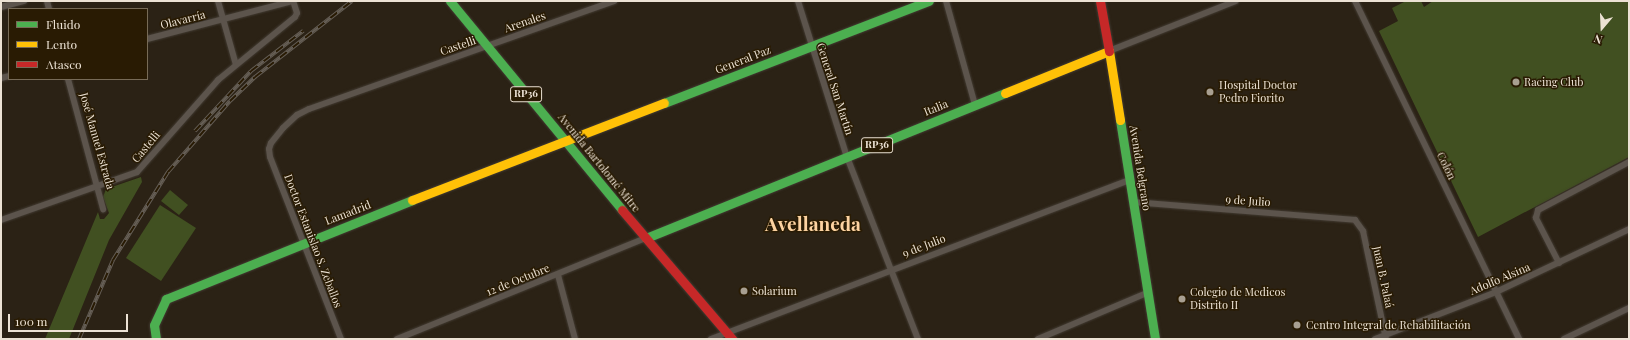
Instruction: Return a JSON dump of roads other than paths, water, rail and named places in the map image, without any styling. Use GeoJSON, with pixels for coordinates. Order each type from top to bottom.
{"type":"FeatureCollection","features":[{"type":"Feature","properties":{"kind":"main road","name":"Avenida Bartolomé Mitre"},"geometry":{"type":"LineString","coordinates":[[450,1],[729,336]]}},
{"type":"Feature","properties":{"kind":"main road","name":"General Paz"},"geometry":{"type":"LineString","coordinates":[[566,142],[929,1]]}},
{"type":"Feature","properties":{"kind":"main road","name":"Avenida Belgrano"},"geometry":{"type":"LineString","coordinates":[[1100,1],[1155,339]]}},
{"type":"Feature","properties":{"kind":"main road","name":"Italia"},"geometry":{"type":"LineString","coordinates":[[646,238],[1109,51]]}},
{"type":"Feature","properties":{"kind":"main road","name":"Lamadrid"},"geometry":{"type":"LineString","coordinates":[[156,339],[154,325],[161,306],[166,299],[302,243],[566,142]]}},
{"type":"Feature","properties":{"kind":"street"},"geometry":{"type":"LineString","coordinates":[[1,7],[24,1]]}},
{"type":"Feature","properties":{"kind":"street"},"geometry":{"type":"LineString","coordinates":[[218,1],[236,65]]}},
{"type":"Feature","properties":{"kind":"street","name":"Olavarría"},"geometry":{"type":"LineString","coordinates":[[148,39],[293,1]]}},
{"type":"Feature","properties":{"kind":"street","name":"Castelli"},"geometry":{"type":"LineString","coordinates":[[1,220],[137,172],[205,94],[236,65],[295,17],[297,13],[293,1]]}},
{"type":"Feature","properties":{"kind":"street","name":"Arenales"},"geometry":{"type":"LineString","coordinates":[[487,46],[614,1]]}},
{"type":"Feature","properties":{"kind":"street","name":"General San Martín"},"geometry":{"type":"LineString","coordinates":[[798,1],[811,47],[847,157],[918,339]]}},
{"type":"Feature","properties":{"kind":"street"},"geometry":{"type":"LineString","coordinates":[[946,1],[975,105]]}},
{"type":"Feature","properties":{"kind":"street","name":"Italia"},"geometry":{"type":"LineString","coordinates":[[1109,51],[1236,1]]}},
{"type":"Feature","properties":{"kind":"street","name":"Colón"},"geometry":{"type":"LineString","coordinates":[[1355,1],[1520,339]]}},
{"type":"Feature","properties":{"kind":"street","name":"Castelli"},"geometry":{"type":"LineString","coordinates":[[269,149],[289,121],[308,109],[487,46]]}},
{"type":"Feature","properties":{"kind":"street","name":"José Manuel Estrada"},"geometry":{"type":"LineString","coordinates":[[68,80],[104,209]]}},
{"type":"Feature","properties":{"kind":"street","name":"Doctor Estanislao S. Zeballos"},"geometry":{"type":"LineString","coordinates":[[269,149],[302,243],[341,339]]}},
{"type":"Feature","properties":{"kind":"street"},"geometry":{"type":"LineString","coordinates":[[1559,263],[1536,213],[1629,162]]}},
{"type":"Feature","properties":{"kind":"street","name":"9 de Julio"},"geometry":{"type":"LineString","coordinates":[[711,339],[729,336],[890,270],[1130,180]]}},
{"type":"Feature","properties":{"kind":"street","name":"9 de Julio"},"geometry":{"type":"LineString","coordinates":[[1133,202],[1150,205],[1348,218],[1360,224]]}},
{"type":"Feature","properties":{"kind":"street","name":"Juan B. Palaá"},"geometry":{"type":"LineString","coordinates":[[1360,224],[1387,338]]}},
{"type":"Feature","properties":{"kind":"street","name":"Adolfo Alsina"},"geometry":{"type":"LineString","coordinates":[[1375,339],[1387,338],[1496,292],[1629,229]]}},
{"type":"Feature","properties":{"kind":"street","name":"12 de Octubre"},"geometry":{"type":"LineString","coordinates":[[397,339],[558,275],[646,238]]}},
{"type":"Feature","properties":{"kind":"street"},"geometry":{"type":"LineString","coordinates":[[558,275],[575,339]]}},
{"type":"Feature","properties":{"kind":"street"},"geometry":{"type":"LineString","coordinates":[[1038,339],[1147,293]]}},
{"type":"Feature","properties":{"kind":"street"},"geometry":{"type":"LineString","coordinates":[[1564,339],[1629,308]]}},
{"type":"Feature","properties":{"kind":"railway"},"geometry":{"type":"LineString","coordinates":[[79,339],[113,260],[168,172],[230,101],[255,77],[352,1]]}},
{"type":"Feature","properties":{"kind":"railway"},"geometry":{"type":"LineString","coordinates":[[195,131],[251,71],[303,31]]}},
{"type":"Feature","properties":{"kind":"place","name":"Racing Club"},"geometry":{"type":"Point","coordinates":[1516,82]}},
{"type":"Feature","properties":{"kind":"place","name":"Hospital Doctor Pedro Fiorito"},"geometry":{"type":"Point","coordinates":[1210,92]}},
{"type":"Feature","properties":{"kind":"place","name":"Solarium"},"geometry":{"type":"Point","coordinates":[744,291]}},
{"type":"Feature","properties":{"kind":"place","name":"Colegio de Medicos Distrito II"},"geometry":{"type":"Point","coordinates":[1182,299]}},
{"type":"Feature","properties":{"kind":"place","name":"Centro Integral de Rehabilitación"},"geometry":{"type":"Point","coordinates":[1297,325]}},
{"type":"Feature","properties":{"kind":"district","name":"Avellaneda"},"geometry":{"type":"Point","coordinates":[813,224]}}]}
